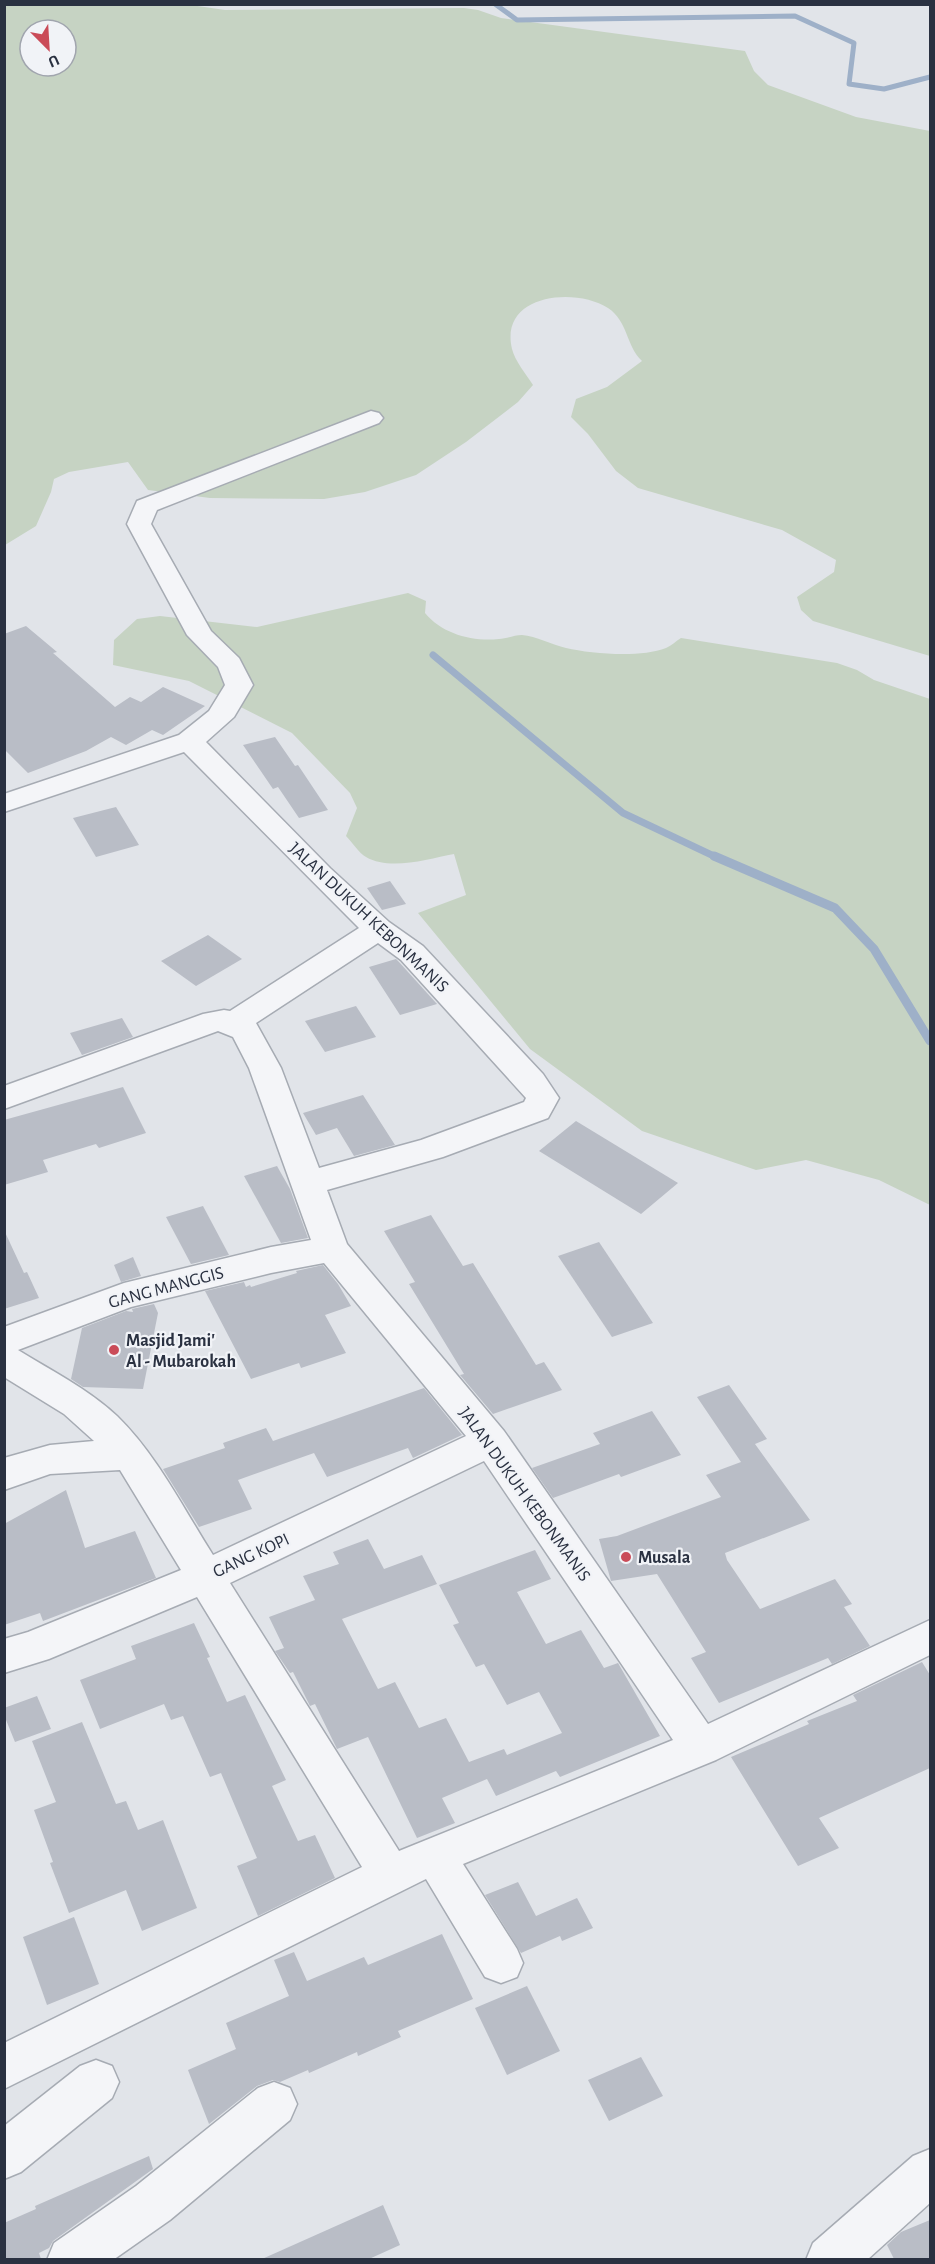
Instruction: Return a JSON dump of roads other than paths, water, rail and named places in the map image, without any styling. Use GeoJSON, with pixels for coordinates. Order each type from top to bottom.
{"type":"FeatureCollection","features":[{"type":"Feature","properties":{"kind":"street"},"geometry":{"type":"LineString","coordinates":[[4,804],[189,741],[213,724],[230,706],[239,685],[230,663],[200,635],[139,524],[146,506],[371,418]]}},
{"type":"Feature","properties":{"kind":"street","name":"JALAN DUKUH KEBONMANIS"},"geometry":{"type":"LineString","coordinates":[[189,741],[320,874],[378,929],[412,953],[532,1082],[543,1098],[536,1110],[431,1149],[309,1183]]}},
{"type":"Feature","properties":{"kind":"street"},"geometry":{"type":"LineString","coordinates":[[4,1098],[214,1021],[224,1020],[234,1023],[378,929]]}},
{"type":"Feature","properties":{"kind":"street","name":"JALAN DUKUH KEBONMANIS"},"geometry":{"type":"LineString","coordinates":[[234,1023],[245,1030],[265,1068],[332,1249],[491,1441],[701,1747]]}},
{"type":"Feature","properties":{"kind":"street","name":"GANG MANGGIS"},"geometry":{"type":"LineString","coordinates":[[4,1341],[123,1296],[238,1268],[332,1249]]}},
{"type":"Feature","properties":{"kind":"street"},"geometry":{"type":"LineString","coordinates":[[4,1359],[77,1404],[103,1426],[130,1455],[390,1874]]}},
{"type":"Feature","properties":{"kind":"street","name":"GANG KOPI"},"geometry":{"type":"LineString","coordinates":[[4,1656],[35,1647],[207,1576],[491,1441]]}},
{"type":"Feature","properties":{"kind":"street"},"geometry":{"type":"LineString","coordinates":[[4,1475],[28,1463],[63,1457],[130,1455]]}},
{"type":"Feature","properties":{"kind":"street"},"geometry":{"type":"LineString","coordinates":[[4,2067],[390,1874],[701,1747],[930,1637]]}},
{"type":"Feature","properties":{"kind":"street"},"geometry":{"type":"LineString","coordinates":[[435,1856],[501,1963]]}},
{"type":"Feature","properties":{"kind":"street"},"geometry":{"type":"LineString","coordinates":[[4,2156],[96,2082]]}},
{"type":"Feature","properties":{"kind":"street"},"geometry":{"type":"LineString","coordinates":[[71,2259],[153,2203],[274,2104]]}},
{"type":"Feature","properties":{"kind":"street"},"geometry":{"type":"LineString","coordinates":[[830,2259],[930,2172]]}},
{"type":"Feature","properties":{"kind":"waterway"},"geometry":{"type":"LineString","coordinates":[[495,4],[517,20],[795,16],[854,43],[849,84],[884,89],[930,77]]}},
{"type":"Feature","properties":{"kind":"waterway"},"geometry":{"type":"LineString","coordinates":[[433,655],[623,813],[718,858]]}},
{"type":"Feature","properties":{"kind":"waterway"},"geometry":{"type":"LineString","coordinates":[[714,856],[835,908],[874,949],[930,1041]]}},
{"type":"Feature","properties":{"kind":"place","name":"Masjid Jami' Al - Mubarokah"},"geometry":{"type":"Point","coordinates":[114,1350]}},
{"type":"Feature","properties":{"kind":"place","name":"Musala"},"geometry":{"type":"Point","coordinates":[626,1557]}}]}
